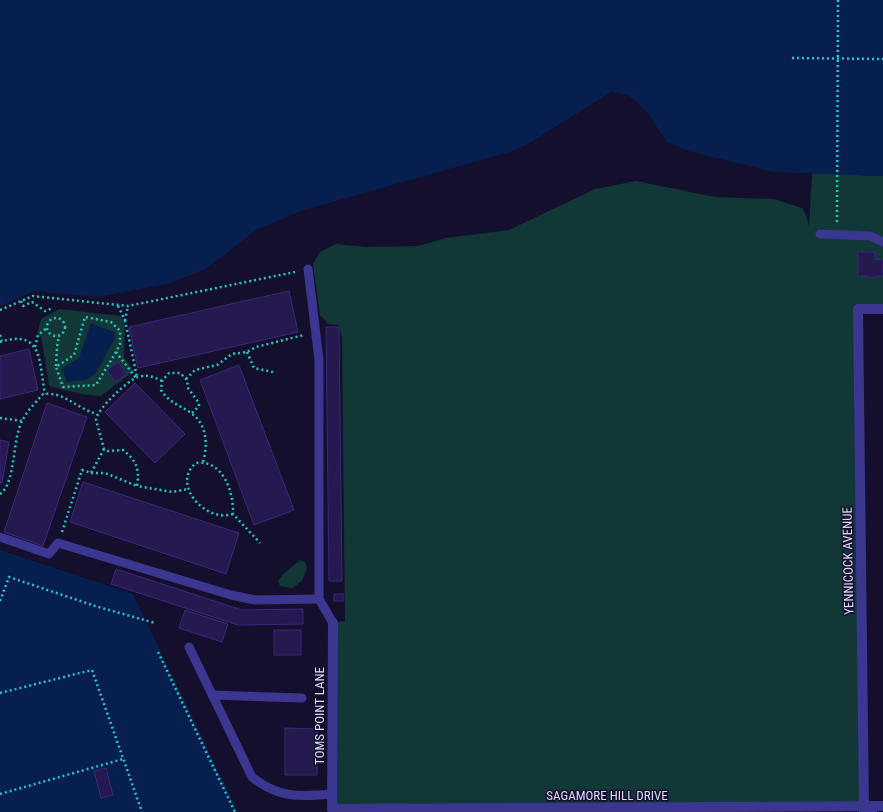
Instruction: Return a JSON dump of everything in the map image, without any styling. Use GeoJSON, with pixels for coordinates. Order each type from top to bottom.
{"type":"FeatureCollection","features":[{"type":"Feature","properties":{"kind":"street","name":"YENNICOCK AVENUE"},"geometry":{"type":"LineString","coordinates":[[867,810],[858,309],[883,309]]}},
{"type":"Feature","properties":{"kind":"street","name":"TOMS POINT LANE"},"geometry":{"type":"LineString","coordinates":[[332,809],[333,623]]}},
{"type":"Feature","properties":{"kind":"street","name":"SAGAMORE HILL DRIVE"},"geometry":{"type":"LineString","coordinates":[[332,809],[867,810],[883,806]]}},
{"type":"Feature","properties":{"kind":"lane"},"geometry":{"type":"LineString","coordinates":[[820,234],[870,236],[883,242]]}},
{"type":"Feature","properties":{"kind":"lane"},"geometry":{"type":"LineString","coordinates":[[308,269],[319,360],[319,599],[333,623]]}},
{"type":"Feature","properties":{"kind":"lane"},"geometry":{"type":"LineString","coordinates":[[0,537],[49,554],[58,542],[231,595],[255,600],[319,599]]}},
{"type":"Feature","properties":{"kind":"lane"},"geometry":{"type":"LineString","coordinates":[[189,647],[252,777],[264,786],[279,793],[301,797],[332,794]]}},
{"type":"Feature","properties":{"kind":"lane"},"geometry":{"type":"LineString","coordinates":[[212,695],[302,698]]}},
{"type":"Feature","properties":{"kind":"path"},"geometry":{"type":"LineString","coordinates":[[837,234],[838,0]]}},
{"type":"Feature","properties":{"kind":"path"},"geometry":{"type":"LineString","coordinates":[[792,58],[883,59]]}},
{"type":"Feature","properties":{"kind":"path"},"geometry":{"type":"LineString","coordinates":[[0,310],[32,296],[128,306],[308,269]]}},
{"type":"Feature","properties":{"kind":"path"},"geometry":{"type":"LineString","coordinates":[[21,301],[23,306],[32,302],[46,311],[53,308]]}},
{"type":"Feature","properties":{"kind":"path"},"geometry":{"type":"LineString","coordinates":[[118,306],[125,320],[137,377]]}},
{"type":"Feature","properties":{"kind":"path"},"geometry":{"type":"LineString","coordinates":[[125,320],[128,306]]}},
{"type":"Feature","properties":{"kind":"path"},"geometry":{"type":"LineString","coordinates":[[45,394],[35,348],[38,335],[47,328],[53,319],[61,320],[65,328],[63,333],[60,335],[57,347],[56,367],[63,387],[96,385],[120,344],[120,330],[111,322],[85,317],[74,355],[56,367]]}},
{"type":"Feature","properties":{"kind":"path"},"geometry":{"type":"LineString","coordinates":[[47,328],[52,335],[60,335]]}},
{"type":"Feature","properties":{"kind":"path"},"geometry":{"type":"LineString","coordinates":[[186,379],[200,367],[217,365],[232,354],[247,352],[256,347],[316,332]]}},
{"type":"Feature","properties":{"kind":"path"},"geometry":{"type":"LineString","coordinates":[[0,335],[1,342],[19,338],[30,342],[35,348]]}},
{"type":"Feature","properties":{"kind":"path"},"geometry":{"type":"LineString","coordinates":[[116,352],[137,377]]}},
{"type":"Feature","properties":{"kind":"path"},"geometry":{"type":"LineString","coordinates":[[247,352],[254,368],[273,372]]}},
{"type":"Feature","properties":{"kind":"path"},"geometry":{"type":"LineString","coordinates":[[192,413],[199,406],[199,403],[188,388],[186,379],[180,373],[169,373],[162,380],[161,390],[171,402],[192,413],[205,431],[206,451],[203,462]]}},
{"type":"Feature","properties":{"kind":"path"},"geometry":{"type":"LineString","coordinates":[[91,473],[104,449],[96,420],[97,414],[126,384],[137,377],[154,376],[162,380]]}},
{"type":"Feature","properties":{"kind":"path"},"geometry":{"type":"LineString","coordinates":[[0,494],[6,488],[17,434],[22,421],[39,398],[45,394],[60,395],[90,412],[97,414]]}},
{"type":"Feature","properties":{"kind":"path"},"geometry":{"type":"LineString","coordinates":[[0,418],[22,421]]}},
{"type":"Feature","properties":{"kind":"path"},"geometry":{"type":"LineString","coordinates":[[104,449],[108,451],[123,450],[132,456],[137,464],[139,472],[137,486]]}},
{"type":"Feature","properties":{"kind":"path"},"geometry":{"type":"LineString","coordinates":[[233,514],[221,515],[208,510],[188,489],[186,481],[191,467],[196,463],[203,462],[216,468],[226,480],[233,505],[233,514],[260,543]]}},
{"type":"Feature","properties":{"kind":"path"},"geometry":{"type":"LineString","coordinates":[[58,542],[82,470],[91,473],[105,473],[137,486],[172,492],[188,489]]}},
{"type":"Feature","properties":{"kind":"path"},"geometry":{"type":"LineString","coordinates":[[0,601],[9,577],[95,606],[155,623]]}},
{"type":"Feature","properties":{"kind":"path"},"geometry":{"type":"LineString","coordinates":[[158,652],[235,812]]}},
{"type":"Feature","properties":{"kind":"path"},"geometry":{"type":"LineString","coordinates":[[0,693],[92,670],[142,812]]}},
{"type":"Feature","properties":{"kind":"path"},"geometry":{"type":"LineString","coordinates":[[0,794],[123,759]]}},
{"type":"Feature","properties":{"kind":"green space"},"geometry":{"type":"Polygon","coordinates":[[[812,173],[883,176],[883,309],[855,310],[864,807],[332,809],[333,623],[345,621],[342,338],[339,325],[328,324],[320,315],[313,264],[320,252],[336,244],[365,247],[418,246],[446,238],[509,230],[595,189],[636,181],[715,197],[774,199],[802,208],[809,226],[812,173]]]}},
{"type":"Feature","properties":{"kind":"green space"},"geometry":{"type":"Polygon","coordinates":[[[59,309],[121,316],[125,323],[124,357],[134,371],[101,396],[81,394],[49,386],[41,336],[37,335],[41,319],[59,309]]]}},
{"type":"Feature","properties":{"kind":"green space"},"geometry":{"type":"Polygon","coordinates":[[[300,560],[305,562],[307,568],[302,581],[292,588],[280,586],[278,581],[283,574],[300,560]]]}},
{"type":"Feature","properties":{"kind":"water"},"geometry":{"type":"Polygon","coordinates":[[[0,0],[883,0],[883,176],[773,172],[688,151],[667,142],[646,111],[636,101],[627,95],[611,92],[528,144],[513,151],[301,211],[256,230],[205,269],[168,284],[97,297],[34,291],[0,306],[0,0]]]}},
{"type":"Feature","properties":{"kind":"water"},"geometry":{"type":"Polygon","coordinates":[[[91,323],[114,332],[115,338],[95,374],[86,380],[67,382],[62,369],[79,358],[91,323]]]}},
{"type":"Feature","properties":{"kind":"water"},"geometry":{"type":"Polygon","coordinates":[[[0,550],[133,594],[238,812],[0,812],[0,550]]]}},
{"type":"Feature","properties":{"kind":"building"},"geometry":{"type":"Polygon","coordinates":[[[858,252],[875,252],[875,259],[883,260],[883,276],[867,278],[867,276],[858,276],[858,252]]]}},
{"type":"Feature","properties":{"kind":"building"},"geometry":{"type":"Polygon","coordinates":[[[289,291],[298,332],[138,368],[129,327],[289,291]]]}},
{"type":"Feature","properties":{"kind":"building"},"geometry":{"type":"Polygon","coordinates":[[[326,327],[339,327],[342,581],[329,581],[326,327]]]}},
{"type":"Feature","properties":{"kind":"building"},"geometry":{"type":"Polygon","coordinates":[[[29,349],[38,390],[0,399],[0,356],[29,349]]]}},
{"type":"Feature","properties":{"kind":"building"},"geometry":{"type":"Polygon","coordinates":[[[118,362],[127,374],[115,382],[107,370],[118,362]]]}},
{"type":"Feature","properties":{"kind":"building"},"geometry":{"type":"Polygon","coordinates":[[[239,365],[294,510],[254,525],[200,380],[239,365]]]}},
{"type":"Feature","properties":{"kind":"building"},"geometry":{"type":"Polygon","coordinates":[[[135,383],[185,434],[155,463],[105,412],[135,383]]]}},
{"type":"Feature","properties":{"kind":"building"},"geometry":{"type":"Polygon","coordinates":[[[47,403],[87,417],[43,546],[4,532],[47,403]]]}},
{"type":"Feature","properties":{"kind":"building"},"geometry":{"type":"Polygon","coordinates":[[[0,440],[9,442],[2,483],[0,483],[0,440]]]}},
{"type":"Feature","properties":{"kind":"building"},"geometry":{"type":"Polygon","coordinates":[[[83,482],[239,533],[226,574],[70,522],[83,482]]]}},
{"type":"Feature","properties":{"kind":"building"},"geometry":{"type":"Polygon","coordinates":[[[116,569],[242,610],[303,609],[303,624],[238,625],[111,584],[116,569]]]}},
{"type":"Feature","properties":{"kind":"building"},"geometry":{"type":"Polygon","coordinates":[[[334,594],[343,594],[343,601],[334,601],[334,594]]]}},
{"type":"Feature","properties":{"kind":"building"},"geometry":{"type":"Polygon","coordinates":[[[185,610],[228,624],[222,642],[179,628],[185,610]]]}},
{"type":"Feature","properties":{"kind":"building"},"geometry":{"type":"Polygon","coordinates":[[[274,630],[301,630],[301,655],[274,655],[274,630]]]}},
{"type":"Feature","properties":{"kind":"building"},"geometry":{"type":"Polygon","coordinates":[[[285,728],[318,729],[317,775],[285,775],[285,728]]]}},
{"type":"Feature","properties":{"kind":"building"},"geometry":{"type":"Polygon","coordinates":[[[106,768],[113,795],[101,798],[94,771],[106,768]]]}}]}
